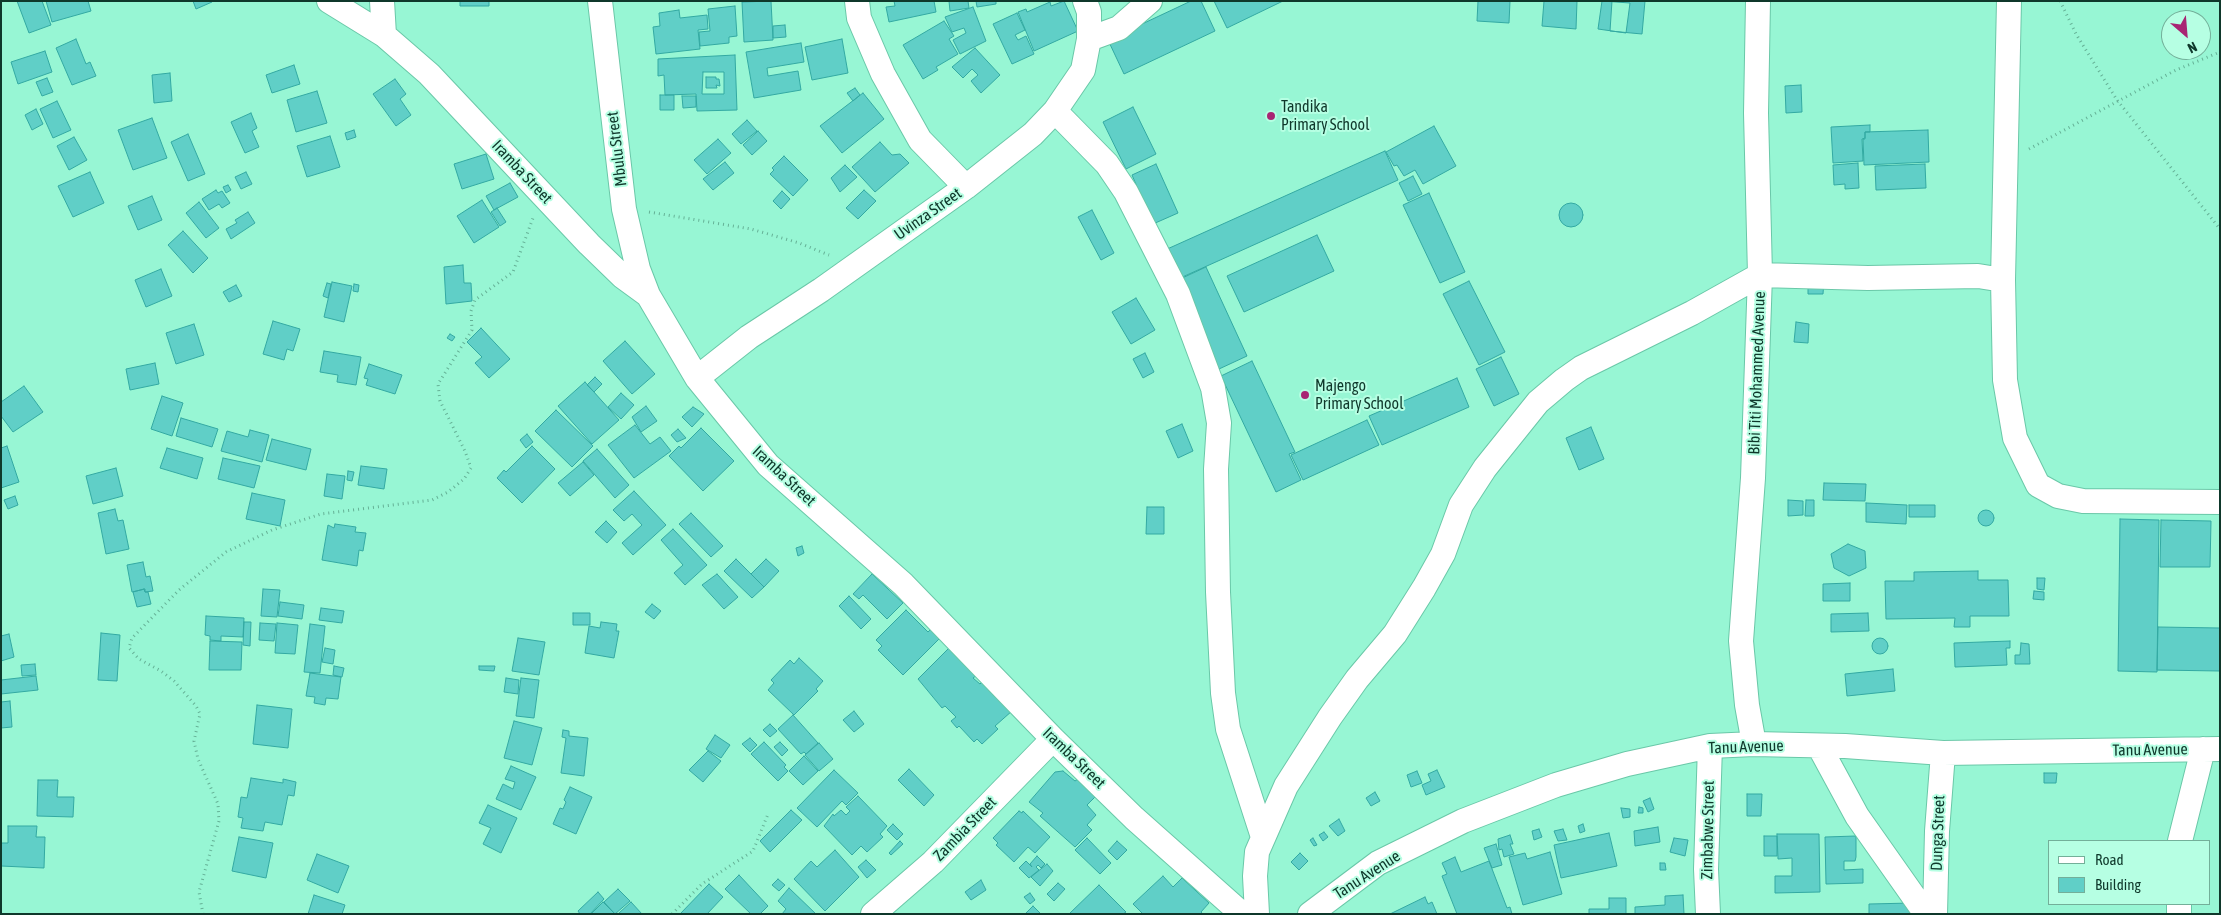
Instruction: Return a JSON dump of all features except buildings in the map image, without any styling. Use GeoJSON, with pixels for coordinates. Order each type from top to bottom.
{"type":"FeatureCollection","features":[{"type":"Feature","properties":{"kind":"street","name":"Iramba Street"},"geometry":{"type":"LineString","coordinates":[[329,1],[384,35],[429,74],[622,276],[648,295],[697,378],[768,465],[903,584],[1053,739],[1134,818],[1242,914]]}},
{"type":"Feature","properties":{"kind":"street"},"geometry":{"type":"LineString","coordinates":[[382,1],[384,35]]}},
{"type":"Feature","properties":{"kind":"street","name":"Mbulu Street"},"geometry":{"type":"LineString","coordinates":[[600,1],[624,209],[638,269],[648,295]]}},
{"type":"Feature","properties":{"kind":"street"},"geometry":{"type":"LineString","coordinates":[[857,1],[859,18],[883,74],[920,140],[966,188]]}},
{"type":"Feature","properties":{"kind":"street","name":"Uvinza Street"},"geometry":{"type":"LineString","coordinates":[[697,378],[748,337],[966,188],[1033,134],[1055,111],[1083,70],[1089,39],[1089,12],[1085,1]]}},
{"type":"Feature","properties":{"kind":"street"},"geometry":{"type":"LineString","coordinates":[[1089,39],[1119,28],[1150,1]]}},
{"type":"Feature","properties":{"kind":"street","name":"Bibi Titi Mohammed Avenue"},"geometry":{"type":"LineString","coordinates":[[1754,744],[1747,704],[1741,641],[1753,478],[1760,275],[1756,113],[1758,1]]}},
{"type":"Feature","properties":{"kind":"street"},"geometry":{"type":"LineString","coordinates":[[2010,1],[2003,280],[2005,380],[2015,438],[2038,485],[2058,496],[2084,501],[2220,502]]}},
{"type":"Feature","properties":{"kind":"street"},"geometry":{"type":"LineString","coordinates":[[1055,111],[1107,164],[1126,192],[1178,294],[1213,388],[1219,423],[1216,469],[1218,592],[1223,693],[1228,729],[1262,837]]}},
{"type":"Feature","properties":{"kind":"street"},"geometry":{"type":"LineString","coordinates":[[1257,914],[1255,876],[1257,852],[1286,786],[1330,717],[1357,679],[1395,634],[1424,588],[1443,554],[1461,505],[1485,468],[1538,402],[1581,368],[1692,313],[1760,275],[1868,278],[1978,276],[2003,280]]}},
{"type":"Feature","properties":{"kind":"street","name":"Zambia Street"},"geometry":{"type":"LineString","coordinates":[[873,914],[933,862],[1053,739]]}},
{"type":"Feature","properties":{"kind":"street","name":"Tanu Avenue"},"geometry":{"type":"LineString","coordinates":[[1310,914],[1378,863],[1463,821],[1556,785],[1627,764],[1710,746],[1754,744],[1943,753],[2211,749]]}},
{"type":"Feature","properties":{"kind":"street","name":"Zimbabwe Street"},"geometry":{"type":"LineString","coordinates":[[1708,914],[1706,869],[1710,746]]}},
{"type":"Feature","properties":{"kind":"street"},"geometry":{"type":"LineString","coordinates":[[1819,746],[1856,816],[1926,914]]}},
{"type":"Feature","properties":{"kind":"street"},"geometry":{"type":"LineString","coordinates":[[2180,840],[2211,749]]}},
{"type":"Feature","properties":{"kind":"street","name":"Dunga Street"},"geometry":{"type":"LineString","coordinates":[[1935,914],[1937,831],[1943,753]]}},
{"type":"Feature","properties":{"kind":"path"},"geometry":{"type":"LineString","coordinates":[[2060,1],[2076,34],[2117,100],[2220,229]]}},
{"type":"Feature","properties":{"kind":"path"},"geometry":{"type":"LineString","coordinates":[[2006,162],[2117,100],[2176,70],[2220,52]]}},
{"type":"Feature","properties":{"kind":"path"},"geometry":{"type":"LineString","coordinates":[[203,914],[199,892],[219,820],[218,804],[198,759],[194,741],[200,714],[196,706],[174,681],[161,671],[139,659],[129,648],[132,638],[179,590],[226,552],[272,530],[321,514],[432,500],[448,492],[464,479],[471,468],[465,451],[440,401],[438,384],[472,330],[471,311],[475,300],[513,272],[542,193]]}},
{"type":"Feature","properties":{"kind":"path"},"geometry":{"type":"LineString","coordinates":[[624,209],[751,229],[799,243],[856,265]]}},
{"type":"Feature","properties":{"kind":"path"},"geometry":{"type":"LineString","coordinates":[[672,914],[702,884],[753,850],[768,814]]}},
{"type":"Feature","properties":{"kind":"place","name":"Tandika Primary School"},"geometry":{"type":"Point","coordinates":[1271,116]}},
{"type":"Feature","properties":{"kind":"place","name":"Majengo Primary School"},"geometry":{"type":"Point","coordinates":[1305,395]}}]}
